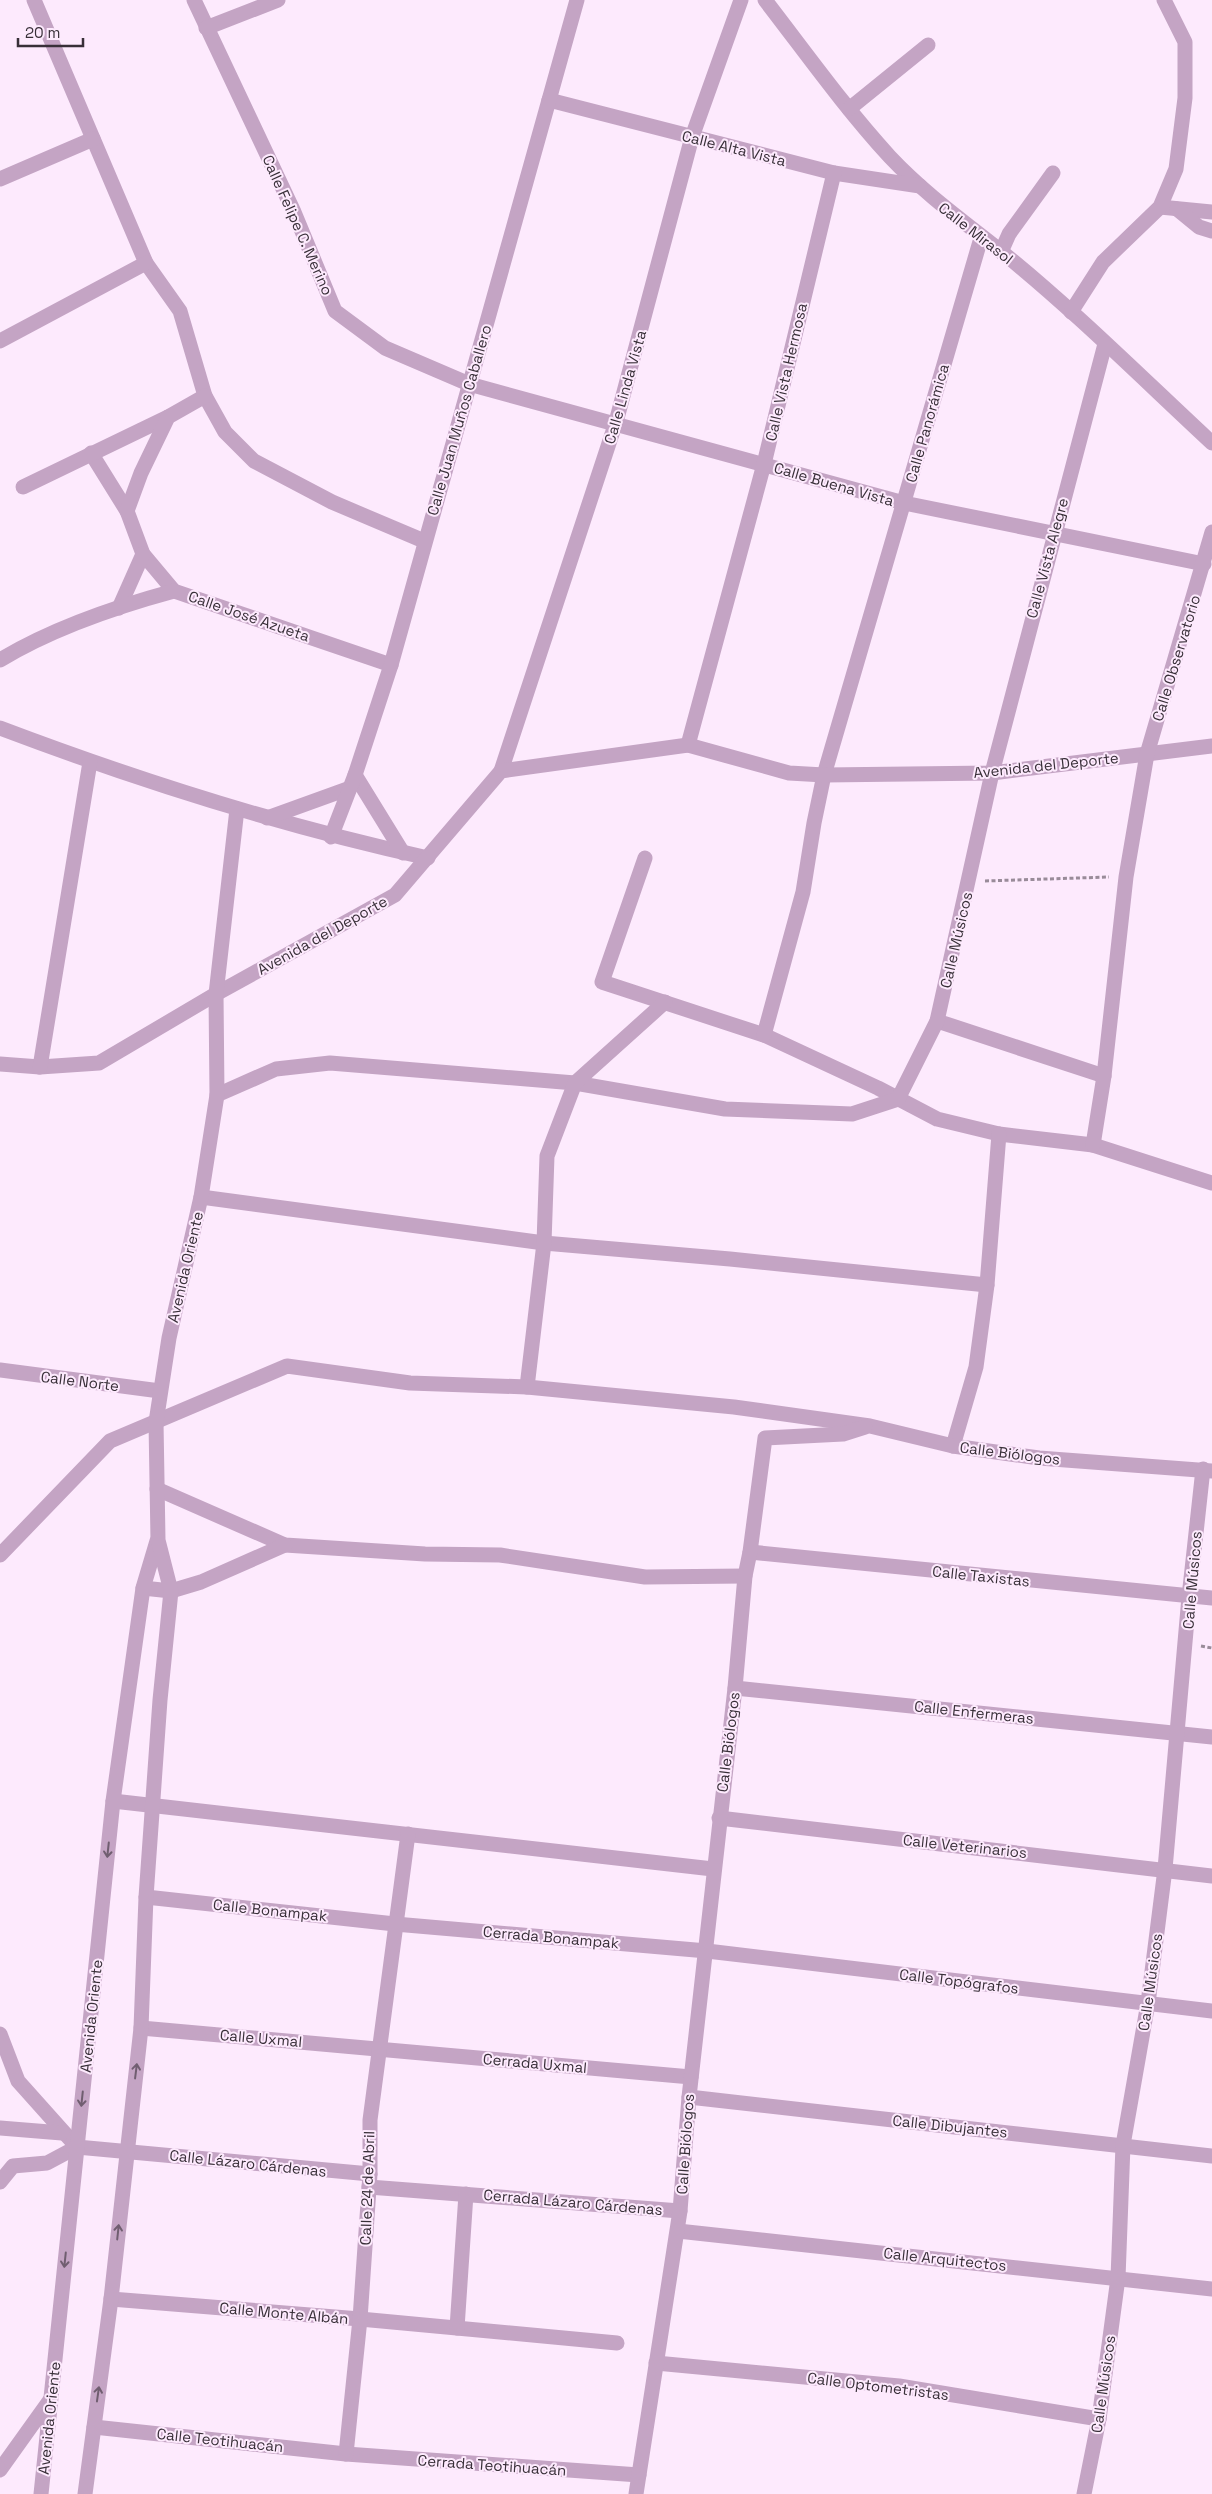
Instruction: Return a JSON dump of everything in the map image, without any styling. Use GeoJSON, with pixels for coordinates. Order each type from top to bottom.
{"type":"FeatureCollection","features":[{"type":"Feature","properties":{"kind":"street"},"geometry":{"type":"LineString","coordinates":[[34,0],[146,262],[180,311],[205,396],[225,432],[254,461],[332,502],[424,541]]}},
{"type":"Feature","properties":{"kind":"street","name":"Calle Felipe C. Merino"},"geometry":{"type":"LineString","coordinates":[[194,0],[294,212],[335,311],[385,348],[469,384]]}},
{"type":"Feature","properties":{"kind":"street"},"geometry":{"type":"LineString","coordinates":[[206,28],[278,0]]}},
{"type":"Feature","properties":{"kind":"street","name":"Calle Juan Muños Caballero"},"geometry":{"type":"LineString","coordinates":[[331,837],[353,781],[391,665],[424,541],[577,0]]}},
{"type":"Feature","properties":{"kind":"street","name":"Calle Linda Vista"},"geometry":{"type":"LineString","coordinates":[[501,771],[616,422],[692,137],[741,0]]}},
{"type":"Feature","properties":{"kind":"street","name":"Calle Mirasol"},"geometry":{"type":"LineString","coordinates":[[765,0],[849,109],[890,157],[938,204],[1001,252],[1071,312],[1212,443]]}},
{"type":"Feature","properties":{"kind":"street"},"geometry":{"type":"LineString","coordinates":[[1071,312],[1103,262],[1160,206],[1176,169],[1185,98],[1185,42],[1164,0]]}},
{"type":"Feature","properties":{"kind":"street"},"geometry":{"type":"LineString","coordinates":[[849,109],[928,45]]}},
{"type":"Feature","properties":{"kind":"street","name":"Calle Alta Vista"},"geometry":{"type":"LineString","coordinates":[[550,100],[834,173],[920,186]]}},
{"type":"Feature","properties":{"kind":"street"},"geometry":{"type":"LineString","coordinates":[[0,179],[93,139]]}},
{"type":"Feature","properties":{"kind":"street"},"geometry":{"type":"LineString","coordinates":[[1001,252],[1009,234],[1053,172]]}},
{"type":"Feature","properties":{"kind":"street","name":"Calle Vista Hermosa"},"geometry":{"type":"LineString","coordinates":[[688,745],[764,464],[834,173]]}},
{"type":"Feature","properties":{"kind":"street"},"geometry":{"type":"LineString","coordinates":[[1160,206],[1212,212]]}},
{"type":"Feature","properties":{"kind":"street"},"geometry":{"type":"LineString","coordinates":[[1177,209],[1198,227],[1212,231]]}},
{"type":"Feature","properties":{"kind":"street","name":"Calle Panorámica"},"geometry":{"type":"LineString","coordinates":[[764,1035],[803,892],[824,775],[981,238]]}},
{"type":"Feature","properties":{"kind":"street"},"geometry":{"type":"LineString","coordinates":[[0,341],[146,262]]}},
{"type":"Feature","properties":{"kind":"street","name":"Calle Vista Alegre"},"geometry":{"type":"LineString","coordinates":[[992,773],[1105,344]]}},
{"type":"Feature","properties":{"kind":"street","name":"Calle Buena Vista"},"geometry":{"type":"LineString","coordinates":[[469,384],[616,422],[904,503],[1204,564]]}},
{"type":"Feature","properties":{"kind":"street"},"geometry":{"type":"LineString","coordinates":[[23,487],[168,417],[205,396]]}},
{"type":"Feature","properties":{"kind":"street"},"geometry":{"type":"LineString","coordinates":[[127,511],[141,473],[168,417]]}},
{"type":"Feature","properties":{"kind":"street","name":"Calle José Azueta"},"geometry":{"type":"LineString","coordinates":[[91,454],[127,511],[144,554],[174,591],[391,665]]}},
{"type":"Feature","properties":{"kind":"street","name":"Calle Observatorio"},"geometry":{"type":"LineString","coordinates":[[1093,1145],[1104,1076],[1126,876],[1147,754],[1212,532]]}},
{"type":"Feature","properties":{"kind":"street"},"geometry":{"type":"LineString","coordinates":[[119,608],[144,554]]}},
{"type":"Feature","properties":{"kind":"street"},"geometry":{"type":"LineString","coordinates":[[0,660],[26,644],[119,608],[174,591]]}},
{"type":"Feature","properties":{"kind":"street"},"geometry":{"type":"LineString","coordinates":[[0,728],[90,762],[237,809],[331,837],[428,858]]}},
{"type":"Feature","properties":{"kind":"street"},"geometry":{"type":"LineString","coordinates":[[501,771],[688,745]]}},
{"type":"Feature","properties":{"kind":"street","name":"Avenida del Deporte"},"geometry":{"type":"LineString","coordinates":[[688,745],[789,773],[824,775],[992,773],[1212,746]]}},
{"type":"Feature","properties":{"kind":"street"},"geometry":{"type":"LineString","coordinates":[[40,1067],[90,762]]}},
{"type":"Feature","properties":{"kind":"street","name":"Avenida del Deporte"},"geometry":{"type":"LineString","coordinates":[[0,1064],[40,1067],[99,1063],[216,994],[395,895],[501,771]]}},
{"type":"Feature","properties":{"kind":"street","name":"Calle Músicos"},"geometry":{"type":"LineString","coordinates":[[898,1098],[937,1021],[970,882],[992,773]]}},
{"type":"Feature","properties":{"kind":"street"},"geometry":{"type":"LineString","coordinates":[[267,818],[353,781],[403,853]]}},
{"type":"Feature","properties":{"kind":"street","name":"Avenida Oriente"},"geometry":{"type":"LineString","coordinates":[[85,2494],[111,2299],[141,2028],[146,1897],[171,1591],[158,1540],[156,1422],[160,1391],[201,1197],[217,1095],[216,994],[237,809]]}},
{"type":"Feature","properties":{"kind":"street"},"geometry":{"type":"LineString","coordinates":[[645,858],[602,982],[764,1035],[898,1098],[937,1119],[999,1134],[1093,1145],[1211,1179]]}},
{"type":"Feature","properties":{"kind":"street"},"geometry":{"type":"LineString","coordinates":[[527,1388],[544,1243],[547,1156],[575,1083],[665,1002]]}},
{"type":"Feature","properties":{"kind":"street"},"geometry":{"type":"LineString","coordinates":[[937,1021],[1104,1076]]}},
{"type":"Feature","properties":{"kind":"street"},"geometry":{"type":"LineString","coordinates":[[217,1095],[276,1069],[330,1063],[575,1083],[724,1109],[852,1114],[898,1098]]}},
{"type":"Feature","properties":{"kind":"street"},"geometry":{"type":"LineString","coordinates":[[953,1446],[976,1367],[987,1285],[999,1134]]}},
{"type":"Feature","properties":{"kind":"street"},"geometry":{"type":"LineString","coordinates":[[201,1197],[544,1243],[730,1259],[987,1285]]}},
{"type":"Feature","properties":{"kind":"street"},"geometry":{"type":"LineString","coordinates":[[0,1555],[110,1441],[287,1366],[410,1384],[527,1388],[734,1407],[870,1426]]}},
{"type":"Feature","properties":{"kind":"street","name":"Calle Norte"},"geometry":{"type":"LineString","coordinates":[[0,1370],[160,1391]]}},
{"type":"Feature","properties":{"kind":"street","name":"Calle Biólogos"},"geometry":{"type":"LineString","coordinates":[[637,2494],[678,2231],[689,2096],[706,1951],[713,1869],[735,1688],[744,1576],[750,1552],[764,1438],[843,1434],[870,1426],[953,1446],[1039,1458],[1208,1470]]}},
{"type":"Feature","properties":{"kind":"street","name":"Calle Músicos"},"geometry":{"type":"LineString","coordinates":[[1084,2494],[1100,2419],[1118,2278],[1123,2145],[1148,2003],[1165,1869],[1188,1597],[1208,1470]]}},
{"type":"Feature","properties":{"kind":"street"},"geometry":{"type":"LineString","coordinates":[[156,1489],[285,1546],[425,1554],[500,1555],[645,1577],[744,1576]]}},
{"type":"Feature","properties":{"kind":"street","name":"Avenida Oriente"},"geometry":{"type":"LineString","coordinates":[[41,2494],[113,1802],[144,1588],[158,1540]]}},
{"type":"Feature","properties":{"kind":"street"},"geometry":{"type":"LineString","coordinates":[[144,1588],[171,1591],[201,1582],[285,1546]]}},
{"type":"Feature","properties":{"kind":"street","name":"Calle Taxistas"},"geometry":{"type":"LineString","coordinates":[[750,1552],[1212,1598]]}},
{"type":"Feature","properties":{"kind":"street","name":"Calle Enfermeras"},"geometry":{"type":"LineString","coordinates":[[735,1688],[1212,1737]]}},
{"type":"Feature","properties":{"kind":"street"},"geometry":{"type":"LineString","coordinates":[[113,1802],[713,1869]]}},
{"type":"Feature","properties":{"kind":"street","name":"Calle Veterinarios"},"geometry":{"type":"LineString","coordinates":[[719,1818],[1212,1876]]}},
{"type":"Feature","properties":{"kind":"street","name":"Calle 24 de Abril"},"geometry":{"type":"LineString","coordinates":[[346,2454],[360,2319],[370,2180],[370,2120],[408,1834]]}},
{"type":"Feature","properties":{"kind":"street","name":"Calle Bonampak"},"geometry":{"type":"LineString","coordinates":[[146,1897],[395,1924]]}},
{"type":"Feature","properties":{"kind":"street","name":"Cerrada Bonampak"},"geometry":{"type":"LineString","coordinates":[[395,1924],[706,1951]]}},
{"type":"Feature","properties":{"kind":"street","name":"Calle Topógrafos"},"geometry":{"type":"LineString","coordinates":[[706,1951],[1212,2011]]}},
{"type":"Feature","properties":{"kind":"street","name":"Calle Uxmal"},"geometry":{"type":"LineString","coordinates":[[141,2028],[380,2049]]}},
{"type":"Feature","properties":{"kind":"street"},"geometry":{"type":"LineString","coordinates":[[0,2034],[18,2081],[62,2133],[77,2147],[48,2163],[6,2165],[0,2182]]}},
{"type":"Feature","properties":{"kind":"street","name":"Cerrada Uxmal"},"geometry":{"type":"LineString","coordinates":[[380,2049],[691,2077]]}},
{"type":"Feature","properties":{"kind":"street","name":"Calle Dibujantes"},"geometry":{"type":"LineString","coordinates":[[689,2096],[1212,2156]]}},
{"type":"Feature","properties":{"kind":"street"},"geometry":{"type":"LineString","coordinates":[[0,2128],[62,2133]]}},
{"type":"Feature","properties":{"kind":"street","name":"Calle Lázaro Cárdenas"},"geometry":{"type":"LineString","coordinates":[[77,2147],[127,2151],[370,2180],[466,2194]]}},
{"type":"Feature","properties":{"kind":"street"},"geometry":{"type":"LineString","coordinates":[[457,2328],[466,2194]]}},
{"type":"Feature","properties":{"kind":"street","name":"Cerrada Lázaro Cárdenas"},"geometry":{"type":"LineString","coordinates":[[466,2194],[680,2211]]}},
{"type":"Feature","properties":{"kind":"street","name":"Calle Arquitectos"},"geometry":{"type":"LineString","coordinates":[[678,2231],[1118,2278],[1212,2290]]}},
{"type":"Feature","properties":{"kind":"street","name":"Calle Monte Albán"},"geometry":{"type":"LineString","coordinates":[[111,2299],[360,2319],[617,2344]]}},
{"type":"Feature","properties":{"kind":"street","name":"Calle Optometristas"},"geometry":{"type":"LineString","coordinates":[[656,2363],[898,2386],[1100,2419]]}},
{"type":"Feature","properties":{"kind":"street"},"geometry":{"type":"LineString","coordinates":[[0,2470],[51,2400]]}},
{"type":"Feature","properties":{"kind":"street","name":"Calle Teotihuacán"},"geometry":{"type":"LineString","coordinates":[[94,2427],[346,2454]]}},
{"type":"Feature","properties":{"kind":"street","name":"Cerrada Teotihuacán"},"geometry":{"type":"LineString","coordinates":[[346,2454],[639,2476]]}},
{"type":"Feature","properties":{"kind":"path"},"geometry":{"type":"LineString","coordinates":[[970,882],[1126,876]]}}]}
